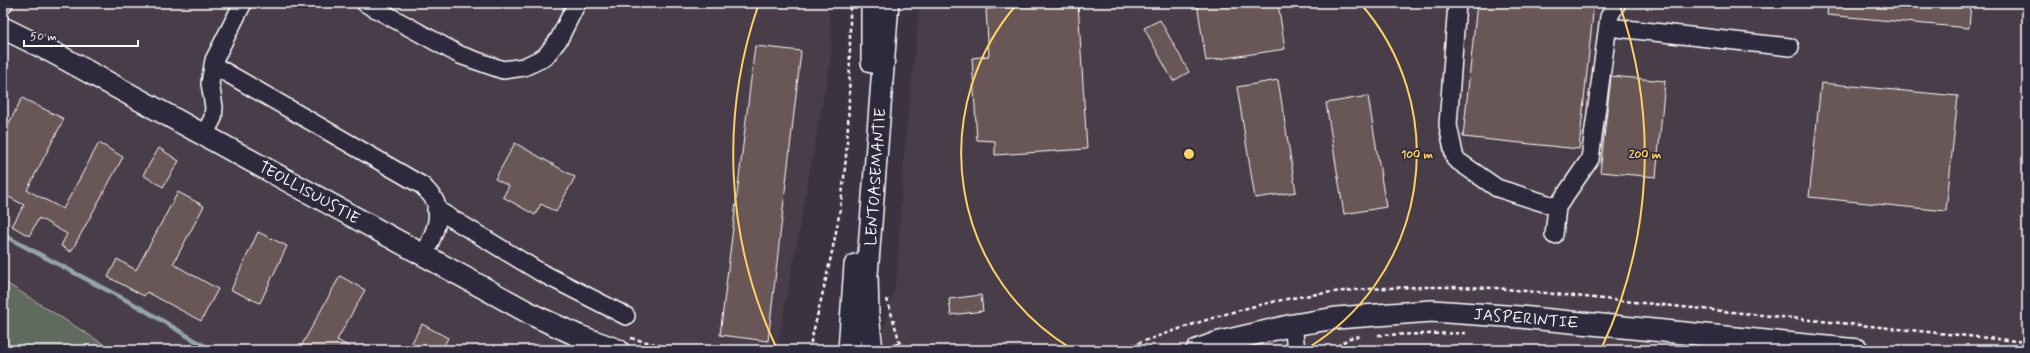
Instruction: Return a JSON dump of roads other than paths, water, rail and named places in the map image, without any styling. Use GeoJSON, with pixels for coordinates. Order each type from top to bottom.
{"type":"FeatureCollection","features":[{"type":"Feature","properties":{"kind":"main road","name":"LENTOASEMANTIE"},"geometry":{"type":"LineString","coordinates":[[849,350],[872,56],[872,3]]}},
{"type":"Feature","properties":{"kind":"main road","name":"LENTOASEMANTIE"},"geometry":{"type":"LineString","coordinates":[[872,350],[868,315],[867,275],[888,3]]}},
{"type":"Feature","properties":{"kind":"main road","name":"TEOLLISUUSTIE"},"geometry":{"type":"LineString","coordinates":[[3,28],[52,52],[536,316],[579,336],[618,350]]}},
{"type":"Feature","properties":{"kind":"main road","name":"JASPERINTIE"},"geometry":{"type":"LineString","coordinates":[[1197,350],[1216,343],[1293,325],[1336,318],[1432,311],[1528,318],[1858,350]]}},
{"type":"Feature","properties":{"kind":"street"},"geometry":{"type":"LineString","coordinates":[[204,135],[213,118],[214,107],[210,83],[213,65],[243,3]]}},
{"type":"Feature","properties":{"kind":"street"},"geometry":{"type":"LineString","coordinates":[[365,3],[460,55],[503,70],[524,67],[545,57],[559,40],[577,3]]}},
{"type":"Feature","properties":{"kind":"street"},"geometry":{"type":"LineString","coordinates":[[1457,3],[1448,125],[1455,159],[1497,188],[1557,207]]}},
{"type":"Feature","properties":{"kind":"street"},"geometry":{"type":"LineString","coordinates":[[1554,235],[1557,207],[1590,159],[1609,17],[1617,3]]}},
{"type":"Feature","properties":{"kind":"street"},"geometry":{"type":"LineString","coordinates":[[1608,27],[1790,47]]}},
{"type":"Feature","properties":{"kind":"street"},"geometry":{"type":"LineString","coordinates":[[213,65],[423,186],[435,201],[438,217],[434,233],[424,256]]}},
{"type":"Feature","properties":{"kind":"street"},"geometry":{"type":"LineString","coordinates":[[436,209],[540,272],[626,316]]}},
{"type":"Feature","properties":{"kind":"street"},"geometry":{"type":"LineString","coordinates":[[1293,325],[1296,350]]}},
{"type":"Feature","properties":{"kind":"waterway"},"geometry":{"type":"LineString","coordinates":[[3,235],[141,308],[211,350]]}}]}
